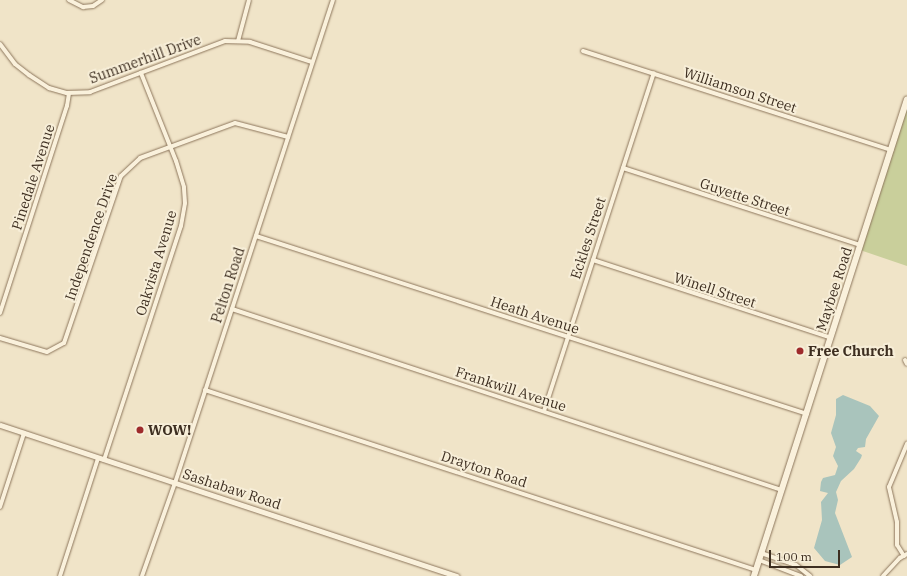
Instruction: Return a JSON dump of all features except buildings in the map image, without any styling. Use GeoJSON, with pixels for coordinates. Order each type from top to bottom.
{"type":"FeatureCollection","features":[{"type":"Feature","properties":{"kind":"main road","name":"Maybee Road"},"geometry":{"type":"LineString","coordinates":[[754,576],[907,100]]}},
{"type":"Feature","properties":{"kind":"street"},"geometry":{"type":"LineString","coordinates":[[69,0],[83,7],[93,6],[102,0]]}},
{"type":"Feature","properties":{"kind":"street"},"geometry":{"type":"LineString","coordinates":[[238,41],[249,0]]}},
{"type":"Feature","properties":{"kind":"street","name":"Pelton Road"},"geometry":{"type":"LineString","coordinates":[[142,576],[175,483],[333,0]]}},
{"type":"Feature","properties":{"kind":"street","name":"Summerhill Drive"},"geometry":{"type":"LineString","coordinates":[[0,44],[15,64],[29,75],[49,88],[69,93],[90,92],[219,43],[238,41],[312,62]]}},
{"type":"Feature","properties":{"kind":"street","name":"Williamson Street"},"geometry":{"type":"LineString","coordinates":[[583,51],[891,150]]}},
{"type":"Feature","properties":{"kind":"street","name":"Oakvista Avenue"},"geometry":{"type":"LineString","coordinates":[[60,576],[181,226],[184,187],[141,73]]}},
{"type":"Feature","properties":{"kind":"street","name":"Eckles Street"},"geometry":{"type":"LineString","coordinates":[[544,411],[567,336],[654,73]]}},
{"type":"Feature","properties":{"kind":"street","name":"Pinedale Avenue"},"geometry":{"type":"LineString","coordinates":[[0,313],[68,106],[69,93]]}},
{"type":"Feature","properties":{"kind":"street","name":"Independence Drive"},"geometry":{"type":"LineString","coordinates":[[0,338],[47,352],[64,343],[121,176],[140,158],[169,146],[235,123],[288,136]]}},
{"type":"Feature","properties":{"kind":"street","name":"Guyette Street"},"geometry":{"type":"LineString","coordinates":[[623,168],[860,246]]}},
{"type":"Feature","properties":{"kind":"street","name":"Heath Avenue"},"geometry":{"type":"LineString","coordinates":[[256,236],[807,414]]}},
{"type":"Feature","properties":{"kind":"street","name":"Winell Street"},"geometry":{"type":"LineString","coordinates":[[593,260],[831,338]]}},
{"type":"Feature","properties":{"kind":"street","name":"Frankwill Avenue"},"geometry":{"type":"LineString","coordinates":[[232,309],[782,490]]}},
{"type":"Feature","properties":{"kind":"street","name":"Drayton Road"},"geometry":{"type":"LineString","coordinates":[[205,390],[756,570]]}},
{"type":"Feature","properties":{"kind":"street","name":"Sashabaw Road"},"geometry":{"type":"LineString","coordinates":[[0,425],[457,576]]}},
{"type":"Feature","properties":{"kind":"street"},"geometry":{"type":"LineString","coordinates":[[0,507],[24,434]]}},
{"type":"Feature","properties":{"kind":"street"},"geometry":{"type":"LineString","coordinates":[[883,576],[905,555],[897,545],[896,522],[888,487],[907,444]]}},
{"type":"Feature","properties":{"kind":"street"},"geometry":{"type":"LineString","coordinates":[[761,553],[796,565],[810,576]]}},
{"type":"Feature","properties":{"kind":"street"},"geometry":{"type":"LineString","coordinates":[[759,560],[801,576]]}},
{"type":"Feature","properties":{"kind":"street"},"geometry":{"type":"LineString","coordinates":[[793,572],[796,565]]}},
{"type":"Feature","properties":{"kind":"green space"},"geometry":{"type":"Polygon","coordinates":[[[907,104],[907,266],[860,250],[907,104]]]}},
{"type":"Feature","properties":{"kind":"water"},"geometry":{"type":"Polygon","coordinates":[[[843,395],[870,406],[879,416],[866,439],[865,447],[858,448],[856,451],[862,455],[861,458],[854,469],[841,481],[836,492],[838,500],[835,513],[852,557],[840,565],[825,561],[814,548],[822,520],[821,502],[828,493],[820,491],[821,482],[823,478],[835,475],[838,466],[833,456],[836,447],[831,433],[836,415],[836,399],[843,395]]]}},
{"type":"Feature","properties":{"kind":"place","name":"Free Church"},"geometry":{"type":"Point","coordinates":[800,351]}},
{"type":"Feature","properties":{"kind":"place","name":"WOW!"},"geometry":{"type":"Point","coordinates":[140,430]}}]}
